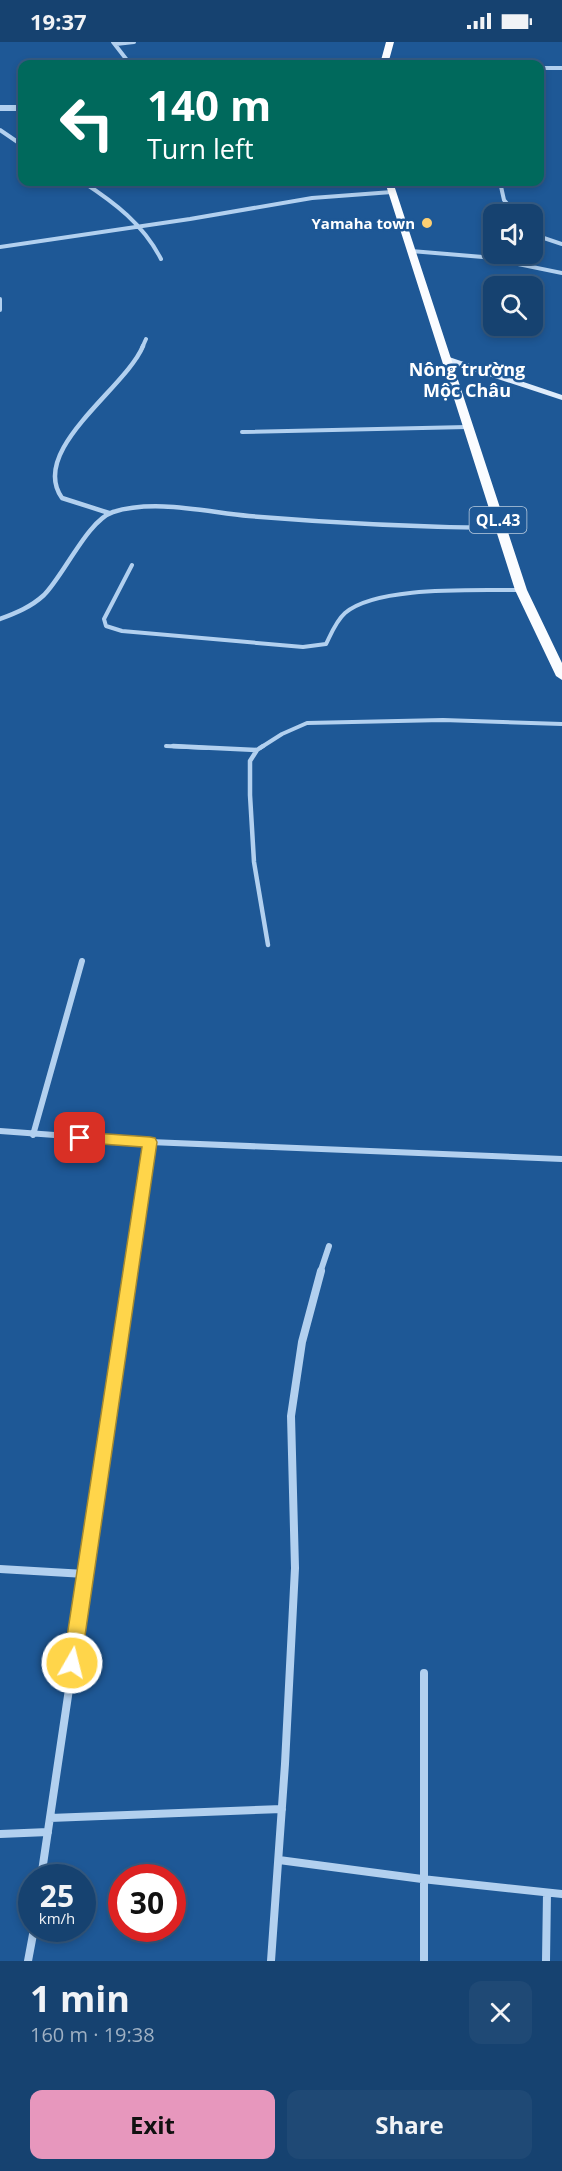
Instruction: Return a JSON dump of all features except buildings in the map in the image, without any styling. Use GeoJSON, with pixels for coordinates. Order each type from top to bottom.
{"type":"FeatureCollection","features":[{"type":"Feature","properties":{"kind":"main road"},"geometry":{"type":"LineString","coordinates":[[385,60],[390,42]]}},
{"type":"Feature","properties":{"kind":"main road","name":"QL.43"},"geometry":{"type":"LineString","coordinates":[[390,186],[521,590],[562,676]]}},
{"type":"Feature","properties":{"kind":"main road"},"geometry":{"type":"LineString","coordinates":[[446,359],[562,398]]}},
{"type":"Feature","properties":{"kind":"street"},"geometry":{"type":"LineString","coordinates":[[114,43],[134,42]]}},
{"type":"Feature","properties":{"kind":"street"},"geometry":{"type":"LineString","coordinates":[[114,43],[127,60]]}},
{"type":"Feature","properties":{"kind":"street"},"geometry":{"type":"LineString","coordinates":[[544,68],[562,68]]}},
{"type":"Feature","properties":{"kind":"street"},"geometry":{"type":"LineString","coordinates":[[1,110],[18,108]]}},
{"type":"Feature","properties":{"kind":"street"},"geometry":{"type":"LineString","coordinates":[[0,130],[18,142]]}},
{"type":"Feature","properties":{"kind":"street"},"geometry":{"type":"LineString","coordinates":[[88,186],[141,226],[150,237],[161,259]]}},
{"type":"Feature","properties":{"kind":"street"},"geometry":{"type":"LineString","coordinates":[[500,186],[507,204]]}},
{"type":"Feature","properties":{"kind":"street"},"geometry":{"type":"LineString","coordinates":[[0,247],[332,195],[392,192]]}},
{"type":"Feature","properties":{"kind":"street"},"geometry":{"type":"LineString","coordinates":[[543,238],[562,244]]}},
{"type":"Feature","properties":{"kind":"street"},"geometry":{"type":"LineString","coordinates":[[411,251],[481,257],[562,273]]}},
{"type":"Feature","properties":{"kind":"street"},"geometry":{"type":"LineString","coordinates":[[0,299],[0,310]]}},
{"type":"Feature","properties":{"kind":"street"},"geometry":{"type":"LineString","coordinates":[[109,513],[62,498],[54,482],[57,458],[74,431],[137,361],[146,339]]}},
{"type":"Feature","properties":{"kind":"street"},"geometry":{"type":"LineString","coordinates":[[0,619],[35,604],[50,591],[97,524],[109,513],[122,510],[176,510],[351,524],[500,528]]}},
{"type":"Feature","properties":{"kind":"street"},"geometry":{"type":"LineString","coordinates":[[33,1135],[82,961]]}},
{"type":"Feature","properties":{"kind":"street"},"geometry":{"type":"LineString","coordinates":[[0,1131],[150,1142],[562,1159]]}},
{"type":"Feature","properties":{"kind":"street"},"geometry":{"type":"LineString","coordinates":[[43,1864],[150,1142]]}},
{"type":"Feature","properties":{"kind":"street"},"geometry":{"type":"LineString","coordinates":[[271,1961],[291,1676],[296,1552],[291,1498],[291,1414],[302,1332],[329,1246]]}},
{"type":"Feature","properties":{"kind":"street"},"geometry":{"type":"LineString","coordinates":[[0,1569],[85,1574]]}},
{"type":"Feature","properties":{"kind":"street"},"geometry":{"type":"LineString","coordinates":[[424,1673],[422,1879],[424,1961]]}},
{"type":"Feature","properties":{"kind":"street"},"geometry":{"type":"LineString","coordinates":[[50,1818],[282,1809]]}},
{"type":"Feature","properties":{"kind":"street"},"geometry":{"type":"LineString","coordinates":[[0,1834],[48,1832]]}},
{"type":"Feature","properties":{"kind":"street"},"geometry":{"type":"LineString","coordinates":[[279,1860],[422,1879],[562,1894]]}},
{"type":"Feature","properties":{"kind":"street"},"geometry":{"type":"LineString","coordinates":[[546,1961],[547,1893]]}},
{"type":"Feature","properties":{"kind":"street"},"geometry":{"type":"LineString","coordinates":[[28,1961],[32,1942]]}},
{"type":"Feature","properties":{"kind":"lane"},"geometry":{"type":"LineString","coordinates":[[242,432],[470,427]]}},
{"type":"Feature","properties":{"kind":"lane"},"geometry":{"type":"LineString","coordinates":[[132,565],[104,619],[106,627],[122,631],[303,647],[326,644],[340,618],[348,610],[385,598],[430,591],[521,590]]}},
{"type":"Feature","properties":{"kind":"lane"},"geometry":{"type":"LineString","coordinates":[[268,945],[254,862],[250,761],[257,750],[282,734],[307,723],[443,720],[562,724]]}},
{"type":"Feature","properties":{"kind":"lane"},"geometry":{"type":"LineString","coordinates":[[166,746],[257,750]]}},
{"type":"Feature","properties":{"kind":"place","name":"Yamaha town"},"geometry":{"type":"Point","coordinates":[427,223]}},
{"type":"Feature","properties":{"kind":"district","name":"Nông trường Mộc Châu"},"geometry":{"type":"Point","coordinates":[467,379]}},
{"type":"Feature","properties":{"kind":"route"},"geometry":{"type":"LineString","coordinates":[[72,1663],[150,1142],[80,1138]]}}]}
